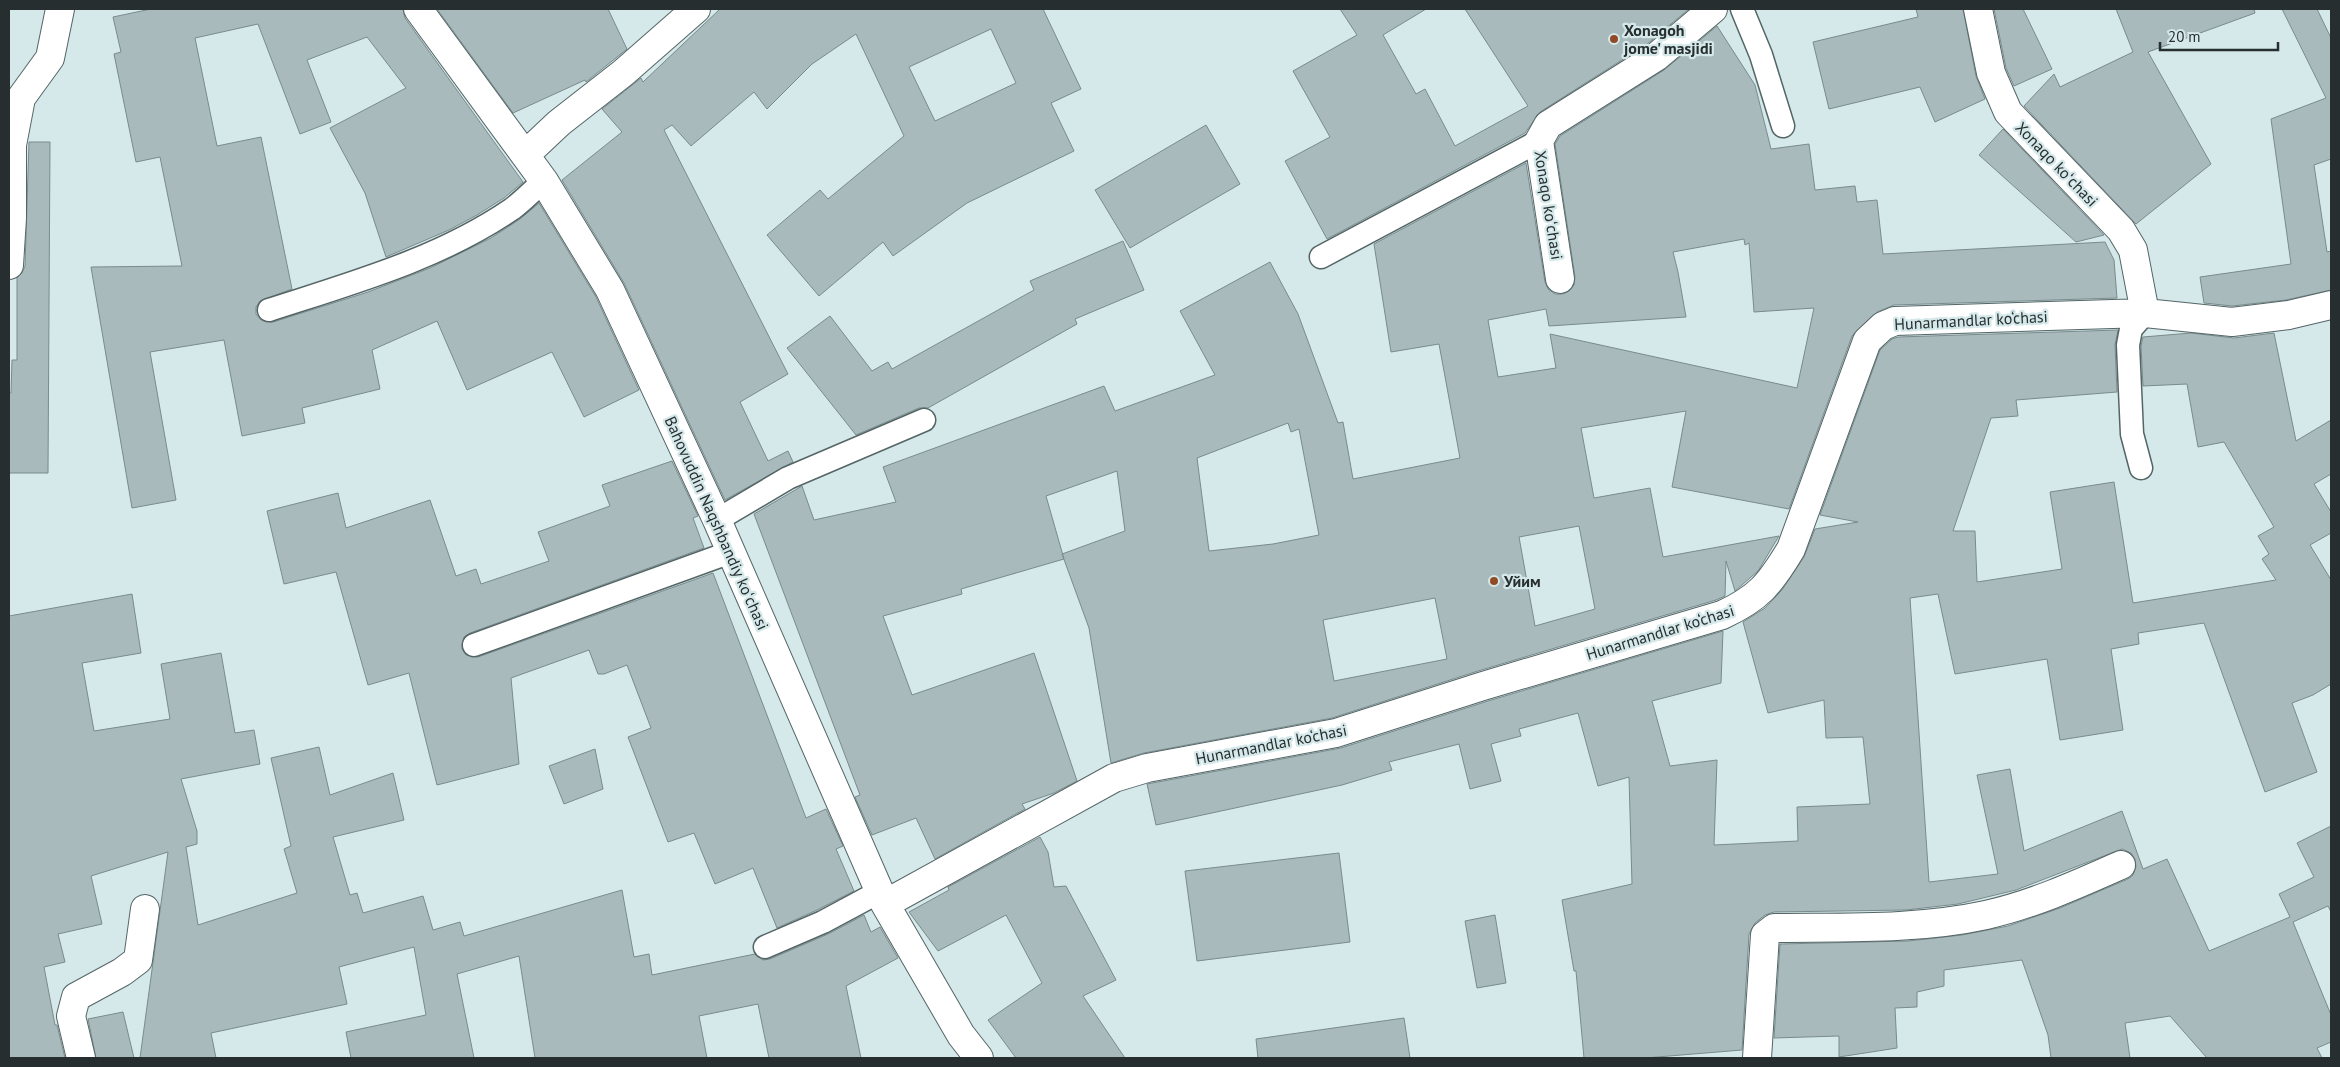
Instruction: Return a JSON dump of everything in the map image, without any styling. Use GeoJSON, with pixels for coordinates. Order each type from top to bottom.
{"type":"FeatureCollection","features":[{"type":"Feature","properties":{"kind":"street"},"geometry":{"type":"LineString","coordinates":[[9,265],[12,218],[12,145],[21,98],[50,58],[60,9]]}},
{"type":"Feature","properties":{"kind":"street","name":"Bahovuddin Naqshbandiy koʻchasi"},"geometry":{"type":"LineString","coordinates":[[418,9],[544,181],[610,290],[717,520],[882,898],[960,1035],[979,1058]]}},
{"type":"Feature","properties":{"kind":"street"},"geometry":{"type":"LineString","coordinates":[[524,156],[559,123],[624,73],[696,9]]}},
{"type":"Feature","properties":{"kind":"street","name":"Xonaqo koʻchasi"},"geometry":{"type":"LineString","coordinates":[[1560,279],[1538,141],[1548,125],[1656,57],[1713,9]]}},
{"type":"Feature","properties":{"kind":"street","name":"Xonaqo koʻchasi"},"geometry":{"type":"LineString","coordinates":[[1978,9],[1991,73],[2008,112],[2121,230],[2133,250],[2145,313]]}},
{"type":"Feature","properties":{"kind":"street","name":"Hunarmandlar ko‘chasi"},"geometry":{"type":"LineString","coordinates":[[882,898],[1114,778],[1147,768],[1336,733],[1483,686],[1722,615],[1744,605],[1759,593],[1774,576],[1790,549],[1867,341],[1883,326],[1894,321],[2145,313],[2232,322],[2289,315],[2331,305]]}},
{"type":"Feature","properties":{"kind":"street"},"geometry":{"type":"LineString","coordinates":[[1758,1058],[1765,935],[1774,928],[1918,925],[1985,915],[2051,897],[2121,865]]}},
{"type":"Feature","properties":{"kind":"street"},"geometry":{"type":"LineString","coordinates":[[81,1058],[71,1016],[76,997],[122,972],[138,960],[145,909]]}},
{"type":"Feature","properties":{"kind":"lane"},"geometry":{"type":"LineString","coordinates":[[1742,9],[1761,55],[1783,126]]}},
{"type":"Feature","properties":{"kind":"lane"},"geometry":{"type":"LineString","coordinates":[[1321,257],[1538,141]]}},
{"type":"Feature","properties":{"kind":"lane"},"geometry":{"type":"LineString","coordinates":[[269,310],[382,273],[449,245],[513,209],[544,181]]}},
{"type":"Feature","properties":{"kind":"lane"},"geometry":{"type":"LineString","coordinates":[[2141,468],[2132,434],[2128,345],[2131,329],[2145,313]]}},
{"type":"Feature","properties":{"kind":"lane"},"geometry":{"type":"LineString","coordinates":[[717,520],[788,478],[924,420]]}},
{"type":"Feature","properties":{"kind":"lane"},"geometry":{"type":"LineString","coordinates":[[474,646],[731,552]]}},
{"type":"Feature","properties":{"kind":"lane"},"geometry":{"type":"LineString","coordinates":[[765,947],[882,898]]}},
{"type":"Feature","properties":{"kind":"building"},"geometry":{"type":"Polygon","coordinates":[[[151,9],[403,9],[405,18],[523,182],[504,198],[477,215],[449,230],[386,257],[365,193],[330,128],[406,88],[367,37],[307,60],[331,122],[300,134],[258,24],[195,38],[217,146],[261,137],[292,289],[260,301],[256,307],[256,314],[261,320],[273,322],[368,292],[430,268],[491,238],[520,219],[539,203],[596,297],[639,390],[584,417],[552,352],[467,390],[437,321],[372,350],[380,389],[302,408],[305,423],[242,436],[224,340],[150,352],[176,500],[132,508],[91,267],[182,266],[160,157],[136,162],[114,54],[121,52],[113,17],[151,9]]]}},
{"type":"Feature","properties":{"kind":"building"},"geometry":{"type":"Polygon","coordinates":[[[437,9],[608,9],[627,49],[586,82],[585,80],[513,113],[437,9]]]}},
{"type":"Feature","properties":{"kind":"building"},"geometry":{"type":"Polygon","coordinates":[[[720,9],[1043,9],[1081,89],[1051,103],[1074,151],[967,203],[893,256],[883,242],[819,296],[767,235],[820,190],[828,199],[904,136],[856,34],[812,64],[767,109],[754,92],[691,146],[672,125],[664,130],[788,374],[740,402],[768,461],[788,451],[793,462],[725,500],[624,283],[562,180],[622,132],[602,109],[641,78],[643,82],[720,9]],[[991,29],[909,67],[935,121],[1016,83],[991,29]]]}},
{"type":"Feature","properties":{"kind":"building"},"geometry":{"type":"Polygon","coordinates":[[[1340,9],[1426,9],[1383,35],[1416,94],[1425,89],[1455,146],[1528,106],[1465,9],[1689,9],[1647,44],[1540,112],[1525,133],[1327,239],[1285,161],[1330,137],[1293,71],[1357,35],[1340,9]]]}},
{"type":"Feature","properties":{"kind":"building"},"geometry":{"type":"Polygon","coordinates":[[[1916,9],[1963,9],[1976,76],[1985,99],[1935,122],[1920,87],[1829,109],[1813,42],[1918,17],[1916,9]]]}},
{"type":"Feature","properties":{"kind":"building"},"geometry":{"type":"Polygon","coordinates":[[[1994,9],[2023,9],[2052,69],[2014,86],[2006,68],[1994,9]]]}},
{"type":"Feature","properties":{"kind":"building"},"geometry":{"type":"Polygon","coordinates":[[[2116,9],[2254,9],[2255,13],[2148,52],[2211,164],[2136,224],[2024,106],[2054,74],[2060,87],[2133,52],[2116,9]]]}},
{"type":"Feature","properties":{"kind":"building"},"geometry":{"type":"Polygon","coordinates":[[[2282,9],[2317,9],[2331,38],[2331,159],[2314,165],[2327,252],[2331,251],[2331,290],[2286,300],[2232,306],[2204,303],[2200,277],[2291,264],[2271,119],[2326,98],[2282,9]]]}},
{"type":"Feature","properties":{"kind":"building"},"geometry":{"type":"Polygon","coordinates":[[[1717,26],[1755,85],[1771,149],[1809,144],[1815,190],[1855,186],[1857,202],[1877,200],[1883,254],[2105,242],[2114,260],[2117,298],[1894,305],[1877,312],[1852,336],[1789,509],[1672,487],[1686,411],[1581,428],[1594,498],[1650,488],[1663,557],[1779,536],[1758,571],[1735,591],[1726,561],[1725,596],[1716,600],[1478,671],[1332,718],[1144,753],[1111,763],[1089,628],[1064,559],[961,589],[962,594],[883,616],[912,695],[1034,653],[1077,781],[1054,793],[1022,804],[1025,809],[935,859],[916,818],[872,835],[855,797],[860,795],[754,514],[802,486],[814,520],[896,502],[883,467],[1104,386],[1115,411],[1215,375],[1180,311],[1270,262],[1298,314],[1338,423],[1343,422],[1353,479],[1460,458],[1439,344],[1391,352],[1374,244],[1526,163],[1545,282],[1548,289],[1555,294],[1569,291],[1574,285],[1575,277],[1555,144],[1560,136],[1664,70],[1717,26]],[[1744,239],[1673,252],[1686,317],[1549,326],[1546,309],[1488,320],[1498,377],[1556,368],[1550,334],[1797,388],[1814,308],[1754,312],[1749,243],[1745,245],[1744,239]],[[1288,423],[1197,458],[1209,551],[1273,544],[1319,535],[1299,429],[1291,432],[1288,423]],[[1117,471],[1046,496],[1063,554],[1125,531],[1117,471]],[[1579,526],[1519,537],[1535,626],[1595,609],[1579,526]],[[1435,598],[1323,620],[1334,681],[1447,659],[1435,598]]]}},
{"type":"Feature","properties":{"kind":"building"},"geometry":{"type":"Polygon","coordinates":[[[1206,125],[1240,184],[1130,248],[1095,190],[1206,125]]]}},
{"type":"Feature","properties":{"kind":"building"},"geometry":{"type":"Polygon","coordinates":[[[2003,129],[2104,235],[2076,242],[1979,155],[2003,129]]]}},
{"type":"Feature","properties":{"kind":"building"},"geometry":{"type":"Polygon","coordinates":[[[29,142],[50,142],[48,473],[9,473],[9,393],[11,393],[12,360],[17,360],[17,278],[25,266],[29,142]]]}},
{"type":"Feature","properties":{"kind":"building"},"geometry":{"type":"Polygon","coordinates":[[[1123,241],[1144,290],[1075,319],[1077,324],[928,408],[919,408],[856,435],[787,348],[830,316],[872,371],[888,362],[892,369],[1034,290],[1030,281],[1123,241]]]}},
{"type":"Feature","properties":{"kind":"building"},"geometry":{"type":"Polygon","coordinates":[[[2118,330],[2115,345],[2117,392],[2016,400],[2018,416],[1991,418],[1953,531],[1975,531],[1977,582],[2062,569],[2050,492],[2114,482],[2133,603],[2276,580],[2262,559],[2269,554],[2258,536],[2274,527],[2224,442],[2198,447],[2187,384],[2143,386],[2141,346],[2143,337],[2191,333],[2234,338],[2274,333],[2296,441],[2331,420],[2331,474],[2314,484],[2331,512],[2331,533],[2310,545],[2331,580],[2331,684],[2313,695],[2292,703],[2317,772],[2265,792],[2204,623],[2138,633],[2139,644],[2111,649],[2123,730],[2060,740],[2047,659],[1955,674],[1938,594],[1910,598],[1929,882],[1998,874],[1977,775],[2010,769],[2024,851],[2122,811],[2143,869],[2167,859],[2209,951],[2290,917],[2279,894],[2314,877],[2297,843],[2331,826],[2331,912],[2328,906],[2293,922],[2331,1015],[2331,1042],[2317,1048],[2322,1058],[2207,1058],[2170,1016],[2125,1023],[2130,1058],[2051,1058],[2048,1035],[2022,960],[1944,970],[1944,986],[1917,992],[1917,1007],[1895,1008],[1897,1048],[1839,1057],[1839,1036],[1774,1038],[1780,944],[1908,941],[1962,935],[2008,926],[2060,908],[2128,879],[2133,875],[2136,867],[2135,859],[2131,853],[2122,849],[2016,890],[1958,904],[1906,910],[1774,912],[1765,915],[1755,923],[1749,934],[1742,1050],[1645,1058],[1584,1058],[1576,971],[1574,971],[1562,900],[1632,884],[1629,777],[1598,786],[1578,713],[1519,729],[1521,736],[1491,744],[1501,781],[1470,789],[1459,744],[1389,762],[1392,770],[1342,785],[1156,825],[1147,784],[1341,748],[1488,701],[1723,631],[1721,683],[1652,701],[1670,766],[1717,760],[1714,845],[1798,841],[1797,807],[1870,804],[1863,737],[1826,738],[1824,700],[1768,713],[1743,622],[1765,608],[1782,590],[1804,557],[1815,529],[1858,522],[1820,515],[1880,350],[1892,339],[1898,337],[2118,330]]]}},
{"type":"Feature","properties":{"kind":"building"},"geometry":{"type":"Polygon","coordinates":[[[672,461],[698,516],[693,518],[704,548],[470,633],[464,637],[462,649],[466,655],[478,657],[713,573],[806,818],[826,809],[843,846],[836,849],[854,891],[777,928],[753,868],[715,884],[694,833],[668,842],[628,737],[651,728],[627,665],[604,674],[598,674],[589,650],[511,678],[519,764],[437,785],[409,673],[368,685],[336,572],[284,584],[267,511],[338,493],[346,528],[430,500],[456,576],[476,569],[481,584],[549,561],[538,532],[610,506],[602,485],[672,461]]]}},
{"type":"Feature","properties":{"kind":"building"},"geometry":{"type":"Polygon","coordinates":[[[132,594],[141,653],[82,663],[94,731],[170,719],[161,664],[221,653],[235,733],[254,730],[260,764],[181,779],[197,831],[197,844],[186,847],[198,925],[297,893],[284,849],[291,846],[271,758],[319,747],[330,795],[393,773],[404,820],[333,837],[350,895],[357,893],[363,913],[423,896],[433,930],[460,922],[464,936],[622,890],[634,957],[649,954],[652,975],[755,954],[763,960],[770,959],[828,934],[864,915],[871,932],[880,927],[898,958],[846,986],[861,1058],[769,1058],[758,1004],[699,1016],[707,1058],[535,1058],[519,956],[457,974],[474,1058],[351,1058],[346,1032],[426,1015],[414,947],[339,967],[347,1004],[211,1033],[216,1058],[140,1058],[168,852],[91,876],[102,924],[58,934],[65,962],[44,967],[55,1025],[57,1025],[65,1058],[9,1058],[9,616],[132,594]]]}},
{"type":"Feature","properties":{"kind":"building"},"geometry":{"type":"Polygon","coordinates":[[[595,749],[603,789],[564,804],[549,766],[595,749]]]}},
{"type":"Feature","properties":{"kind":"building"},"geometry":{"type":"Polygon","coordinates":[[[1040,837],[1048,852],[1054,887],[1066,886],[1116,980],[1083,996],[1125,1058],[1016,1058],[988,1020],[1042,983],[1006,915],[938,951],[909,912],[949,890],[948,887],[1040,837]]]}},
{"type":"Feature","properties":{"kind":"building"},"geometry":{"type":"Polygon","coordinates":[[[1339,853],[1350,942],[1197,961],[1185,871],[1339,853]]]}},
{"type":"Feature","properties":{"kind":"building"},"geometry":{"type":"Polygon","coordinates":[[[1495,915],[1506,983],[1477,988],[1465,921],[1495,915]]]}},
{"type":"Feature","properties":{"kind":"building"},"geometry":{"type":"Polygon","coordinates":[[[123,1012],[134,1058],[96,1058],[88,1019],[123,1012]]]}},
{"type":"Feature","properties":{"kind":"building"},"geometry":{"type":"Polygon","coordinates":[[[1404,1018],[1410,1058],[1258,1058],[1256,1039],[1404,1018]]]}},
{"type":"Feature","properties":{"kind":"place","name":"Xonagoh jome' masjidi"},"geometry":{"type":"Point","coordinates":[1614,39]}},
{"type":"Feature","properties":{"kind":"place","name":"Уйим"},"geometry":{"type":"Point","coordinates":[1494,581]}}]}
